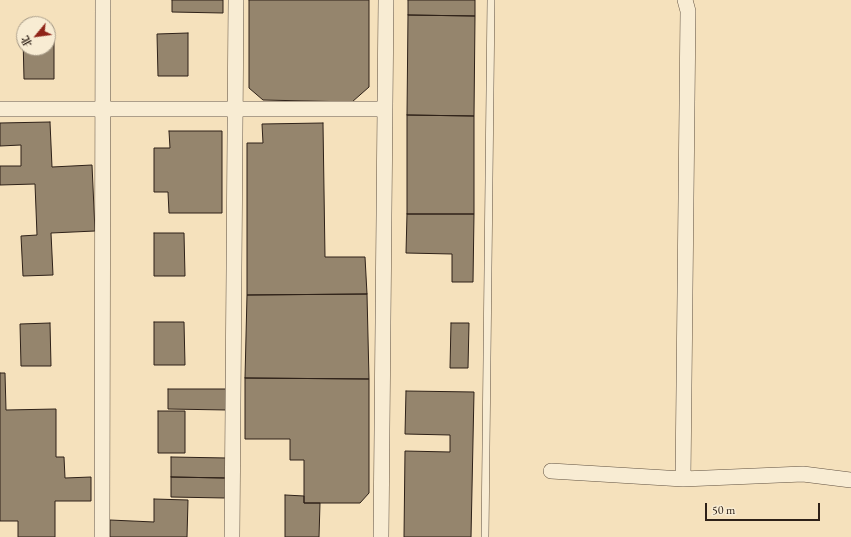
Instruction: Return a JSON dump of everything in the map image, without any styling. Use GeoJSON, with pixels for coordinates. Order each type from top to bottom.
{"type":"FeatureCollection","features":[{"type":"Feature","properties":{"kind":"street"},"geometry":{"type":"LineString","coordinates":[[102,537],[103,0]]}},
{"type":"Feature","properties":{"kind":"street"},"geometry":{"type":"LineString","coordinates":[[232,537],[236,0]]}},
{"type":"Feature","properties":{"kind":"street"},"geometry":{"type":"LineString","coordinates":[[381,537],[386,0]]}},
{"type":"Feature","properties":{"kind":"street"},"geometry":{"type":"LineString","coordinates":[[683,479],[688,19],[685,0]]}},
{"type":"Feature","properties":{"kind":"street"},"geometry":{"type":"LineString","coordinates":[[0,109],[385,109]]}},
{"type":"Feature","properties":{"kind":"street"},"geometry":{"type":"LineString","coordinates":[[551,472],[683,479],[802,474],[851,480]]}},
{"type":"Feature","properties":{"kind":"lane"},"geometry":{"type":"LineString","coordinates":[[485,537],[490,0]]}},
{"type":"Feature","properties":{"kind":"building"},"geometry":{"type":"Polygon","coordinates":[[[172,0],[223,0],[223,13],[172,12],[172,0]]]}},
{"type":"Feature","properties":{"kind":"building"},"geometry":{"type":"Polygon","coordinates":[[[249,0],[369,0],[369,87],[352,102],[263,100],[249,88],[249,0]]]}},
{"type":"Feature","properties":{"kind":"building"},"geometry":{"type":"Polygon","coordinates":[[[408,0],[475,0],[475,16],[408,15],[408,0]]]}},
{"type":"Feature","properties":{"kind":"building"},"geometry":{"type":"Polygon","coordinates":[[[408,15],[475,16],[474,116],[407,115],[408,15]]]}},
{"type":"Feature","properties":{"kind":"building"},"geometry":{"type":"Polygon","coordinates":[[[188,33],[188,76],[158,76],[157,34],[188,33]]]}},
{"type":"Feature","properties":{"kind":"building"},"geometry":{"type":"Polygon","coordinates":[[[23,56],[54,56],[54,79],[24,79],[23,56]]]}},
{"type":"Feature","properties":{"kind":"building"},"geometry":{"type":"Polygon","coordinates":[[[407,115],[474,116],[474,214],[407,214],[407,115]]]}},
{"type":"Feature","properties":{"kind":"building"},"geometry":{"type":"Polygon","coordinates":[[[50,122],[52,167],[92,165],[95,231],[51,233],[53,275],[23,276],[21,236],[37,235],[35,184],[0,185],[0,166],[21,166],[21,145],[0,146],[0,123],[50,122]]]}},
{"type":"Feature","properties":{"kind":"building"},"geometry":{"type":"Polygon","coordinates":[[[323,123],[325,257],[365,257],[367,294],[247,295],[247,143],[263,143],[262,124],[323,123]]]}},
{"type":"Feature","properties":{"kind":"building"},"geometry":{"type":"Polygon","coordinates":[[[169,131],[222,131],[222,213],[169,213],[168,192],[154,192],[154,148],[170,148],[169,131]]]}},
{"type":"Feature","properties":{"kind":"building"},"geometry":{"type":"Polygon","coordinates":[[[407,214],[474,214],[473,282],[452,282],[452,254],[406,253],[407,214]]]}},
{"type":"Feature","properties":{"kind":"building"},"geometry":{"type":"Polygon","coordinates":[[[154,233],[184,233],[185,276],[154,276],[154,233]]]}},
{"type":"Feature","properties":{"kind":"building"},"geometry":{"type":"Polygon","coordinates":[[[367,294],[369,379],[245,378],[247,295],[367,294]]]}},
{"type":"Feature","properties":{"kind":"building"},"geometry":{"type":"Polygon","coordinates":[[[154,322],[184,322],[185,365],[154,365],[154,322]]]}},
{"type":"Feature","properties":{"kind":"building"},"geometry":{"type":"Polygon","coordinates":[[[50,323],[51,366],[21,366],[20,324],[50,323]]]}},
{"type":"Feature","properties":{"kind":"building"},"geometry":{"type":"Polygon","coordinates":[[[451,323],[469,323],[468,368],[450,368],[451,323]]]}},
{"type":"Feature","properties":{"kind":"building"},"geometry":{"type":"Polygon","coordinates":[[[0,373],[5,373],[6,410],[56,409],[56,457],[64,457],[65,478],[91,477],[91,501],[55,501],[55,537],[18,537],[18,521],[0,521],[0,373]]]}},
{"type":"Feature","properties":{"kind":"building"},"geometry":{"type":"Polygon","coordinates":[[[245,378],[369,379],[369,493],[360,503],[304,503],[304,460],[290,460],[290,439],[245,439],[245,378]]]}},
{"type":"Feature","properties":{"kind":"building"},"geometry":{"type":"Polygon","coordinates":[[[168,389],[227,389],[227,410],[168,409],[168,389]]]}},
{"type":"Feature","properties":{"kind":"building"},"geometry":{"type":"Polygon","coordinates":[[[406,391],[474,392],[471,537],[404,537],[405,451],[450,452],[450,435],[405,434],[406,391]]]}},
{"type":"Feature","properties":{"kind":"building"},"geometry":{"type":"Polygon","coordinates":[[[158,411],[185,411],[185,453],[158,453],[158,411]]]}},
{"type":"Feature","properties":{"kind":"building"},"geometry":{"type":"Polygon","coordinates":[[[171,457],[227,458],[226,478],[171,477],[171,457]]]}},
{"type":"Feature","properties":{"kind":"building"},"geometry":{"type":"Polygon","coordinates":[[[171,477],[226,478],[225,498],[171,497],[171,477]]]}},
{"type":"Feature","properties":{"kind":"building"},"geometry":{"type":"Polygon","coordinates":[[[285,495],[304,496],[304,503],[320,503],[319,537],[285,537],[285,495]]]}},
{"type":"Feature","properties":{"kind":"building"},"geometry":{"type":"Polygon","coordinates":[[[154,499],[188,500],[187,537],[110,537],[110,520],[154,522],[154,499]]]}}]}
